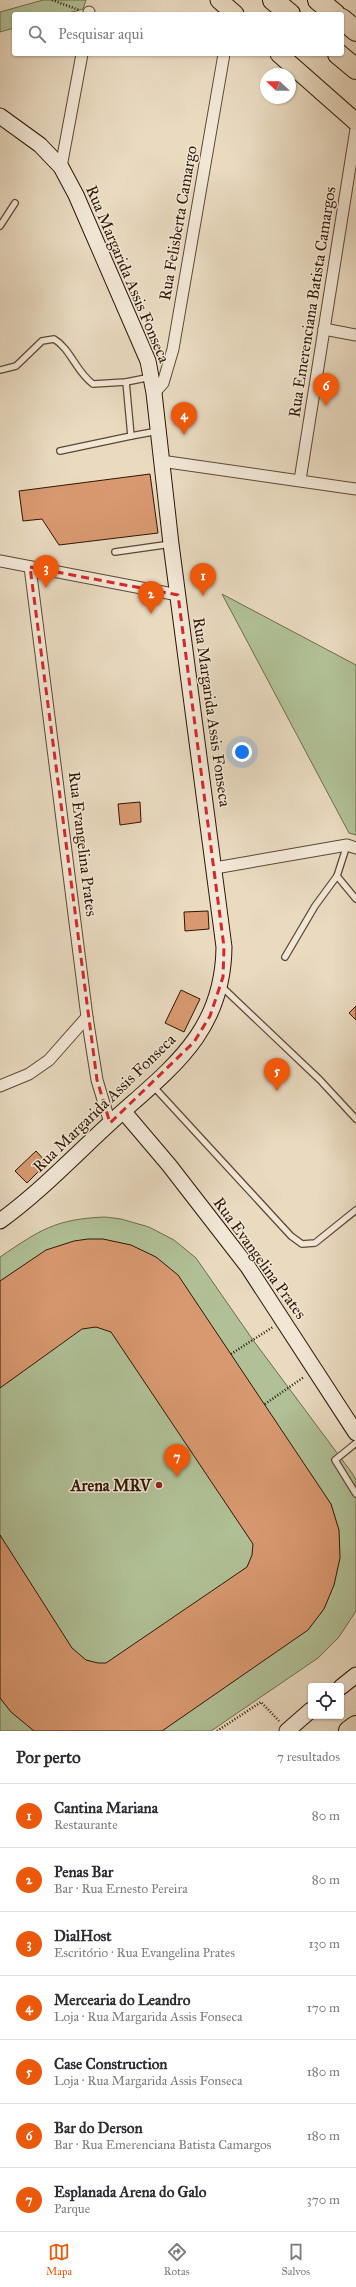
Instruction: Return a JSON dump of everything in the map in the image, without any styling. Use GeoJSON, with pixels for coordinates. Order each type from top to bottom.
{"type":"FeatureCollection","features":[{"type":"Feature","properties":{"kind":"highway"},"geometry":{"type":"LineString","coordinates":[[273,0],[288,12]]}},
{"type":"Feature","properties":{"kind":"highway"},"geometry":{"type":"LineString","coordinates":[[318,0],[333,12]]}},
{"type":"Feature","properties":{"kind":"highway"},"geometry":{"type":"LineString","coordinates":[[344,21],[356,31]]}},
{"type":"Feature","properties":{"kind":"highway"},"geometry":{"type":"LineString","coordinates":[[340,56],[356,69]]}},
{"type":"Feature","properties":{"kind":"highway"},"geometry":{"type":"LineString","coordinates":[[349,1731],[356,1726]]}},
{"type":"Feature","properties":{"kind":"main road"},"geometry":{"type":"LineString","coordinates":[[219,0],[233,12]]}},
{"type":"Feature","properties":{"kind":"main road"},"geometry":{"type":"LineString","coordinates":[[281,56],[356,122]]}},
{"type":"Feature","properties":{"kind":"street"},"geometry":{"type":"LineString","coordinates":[[61,167],[82,56]]}},
{"type":"Feature","properties":{"kind":"street","name":"Rua Felisberta Camargo"},"geometry":{"type":"LineString","coordinates":[[154,393],[163,383],[173,348],[224,56]]}},
{"type":"Feature","properties":{"kind":"street","name":"Rua Margarida Assis Fonseca"},"geometry":{"type":"LineString","coordinates":[[0,116],[40,145],[61,167],[76,195],[148,360],[159,431],[171,544],[215,868],[224,947],[221,986],[210,1016],[194,1042],[153,1086],[110,1123],[56,1175],[0,1221]]}},
{"type":"Feature","properties":{"kind":"street","name":"Rua Emerenciana Batista Camargos"},"geometry":{"type":"LineString","coordinates":[[300,480],[356,129]]}},
{"type":"Feature","properties":{"kind":"street"},"geometry":{"type":"LineString","coordinates":[[324,329],[356,335]]}},
{"type":"Feature","properties":{"kind":"street"},"geometry":{"type":"LineString","coordinates":[[161,460],[356,489]]}},
{"type":"Feature","properties":{"kind":"street"},"geometry":{"type":"LineString","coordinates":[[0,561],[178,594]]}},
{"type":"Feature","properties":{"kind":"street","name":"Rua Evangelina Prates"},"geometry":{"type":"LineString","coordinates":[[30,567],[97,1080],[110,1123]]}},
{"type":"Feature","properties":{"kind":"street"},"geometry":{"type":"LineString","coordinates":[[215,868],[352,846]]}},
{"type":"Feature","properties":{"kind":"street"},"geometry":{"type":"LineString","coordinates":[[0,1086],[29,1074],[49,1060],[88,1017]]}},
{"type":"Feature","properties":{"kind":"street","name":"Rua Evangelina Prates"},"geometry":{"type":"LineString","coordinates":[[124,1112],[169,1165],[234,1249],[284,1320],[356,1433]]}},
{"type":"Feature","properties":{"kind":"street"},"geometry":{"type":"LineString","coordinates":[[344,1685],[356,1675]]}},
{"type":"Feature","properties":{"kind":"street"},"geometry":{"type":"LineString","coordinates":[[287,1731],[308,1713]]}},
{"type":"Feature","properties":{"kind":"lane"},"geometry":{"type":"LineString","coordinates":[[0,226],[15,204]]}},
{"type":"Feature","properties":{"kind":"lane"},"geometry":{"type":"LineString","coordinates":[[0,370],[16,366],[42,341],[54,339],[61,342],[84,377],[93,384],[126,382],[151,377]]}},
{"type":"Feature","properties":{"kind":"lane"},"geometry":{"type":"LineString","coordinates":[[126,382],[131,436]]}},
{"type":"Feature","properties":{"kind":"lane"},"geometry":{"type":"LineString","coordinates":[[60,450],[159,431]]}},
{"type":"Feature","properties":{"kind":"lane"},"geometry":{"type":"LineString","coordinates":[[115,552],[171,544]]}},
{"type":"Feature","properties":{"kind":"lane"},"geometry":{"type":"LineString","coordinates":[[285,957],[315,906],[337,876],[352,846]]}},
{"type":"Feature","properties":{"kind":"lane"},"geometry":{"type":"LineString","coordinates":[[337,876],[356,899]]}},
{"type":"Feature","properties":{"kind":"lane"},"geometry":{"type":"LineString","coordinates":[[221,986],[320,1080],[356,1119]]}},
{"type":"Feature","properties":{"kind":"lane"},"geometry":{"type":"LineString","coordinates":[[153,1086],[291,1236],[302,1244],[315,1242],[356,1210]]}},
{"type":"Feature","properties":{"kind":"lane"},"geometry":{"type":"LineString","coordinates":[[356,1443],[336,1460],[356,1494]]}},
{"type":"Feature","properties":{"kind":"path"},"geometry":{"type":"LineString","coordinates":[[52,0],[86,12]]}},
{"type":"Feature","properties":{"kind":"path"},"geometry":{"type":"LineString","coordinates":[[231,1354],[284,1320]]}},
{"type":"Feature","properties":{"kind":"path"},"geometry":{"type":"LineString","coordinates":[[265,1404],[316,1370]]}},
{"type":"Feature","properties":{"kind":"path"},"geometry":{"type":"LineString","coordinates":[[217,1731],[261,1702],[287,1731]]}},
{"type":"Feature","properties":{"kind":"highlighted area"},"geometry":{"type":"Polygon","coordinates":[[[30,567],[178,595],[224,947],[223,977],[210,1016],[194,1042],[110,1123],[97,1080],[30,567]]]}},
{"type":"Feature","properties":{"kind":"green space"},"geometry":{"type":"Polygon","coordinates":[[[43,0],[86,0],[83,9],[72,12],[12,12],[12,29],[0,32],[0,12],[43,0]]]}},
{"type":"Feature","properties":{"kind":"green space"},"geometry":{"type":"Polygon","coordinates":[[[222,594],[356,665],[356,835],[349,833],[222,594]]]}},
{"type":"Feature","properties":{"kind":"green space","name":"Arena MRV"},"geometry":{"type":"Polygon","coordinates":[[[105,1217],[121,1219],[149,1227],[174,1240],[196,1258],[253,1340],[356,1480],[356,1611],[339,1637],[318,1658],[211,1731],[0,1731],[0,1257],[38,1233],[60,1223],[88,1218],[105,1217]]]}},
{"type":"Feature","properties":{"kind":"building"},"geometry":{"type":"Polygon","coordinates":[[[150,474],[158,533],[59,545],[42,519],[23,521],[19,491],[150,474]]]}},
{"type":"Feature","properties":{"kind":"building"},"geometry":{"type":"Polygon","coordinates":[[[140,802],[141,822],[120,825],[118,804],[140,802]]]}},
{"type":"Feature","properties":{"kind":"building"},"geometry":{"type":"Polygon","coordinates":[[[208,911],[209,929],[185,931],[184,912],[208,911]]]}},
{"type":"Feature","properties":{"kind":"building"},"geometry":{"type":"Polygon","coordinates":[[[181,990],[200,999],[184,1032],[165,1023],[181,990]]]}},
{"type":"Feature","properties":{"kind":"building"},"geometry":{"type":"Polygon","coordinates":[[[356,1006],[356,1020],[349,1013],[356,1006]]]}},
{"type":"Feature","properties":{"kind":"building"},"geometry":{"type":"Polygon","coordinates":[[[36,1151],[47,1163],[27,1183],[15,1171],[36,1151]]]}},
{"type":"Feature","properties":{"kind":"building","name":"Arena MRV"},"geometry":{"type":"Polygon","coordinates":[[[103,1239],[131,1245],[156,1257],[178,1275],[331,1504],[339,1530],[340,1558],[334,1585],[324,1609],[308,1630],[162,1731],[34,1731],[11,1712],[0,1698],[0,1535],[72,1648],[86,1660],[98,1663],[106,1663],[247,1567],[252,1555],[253,1544],[111,1332],[96,1327],[82,1329],[0,1388],[0,1281],[46,1250],[74,1241],[103,1239]]]}},
{"type":"Feature","properties":{"kind":"place","name":"Bar do Derson"},"geometry":{"type":"Point","coordinates":[326,406]}},
{"type":"Feature","properties":{"kind":"place","name":"Mercearia do Leandro"},"geometry":{"type":"Point","coordinates":[184,435]}},
{"type":"Feature","properties":{"kind":"place","name":"DialHost"},"geometry":{"type":"Point","coordinates":[46,588]}},
{"type":"Feature","properties":{"kind":"place","name":"Cantina Mariana"},"geometry":{"type":"Point","coordinates":[203,596]}},
{"type":"Feature","properties":{"kind":"place","name":"Penas Bar"},"geometry":{"type":"Point","coordinates":[151,614]}},
{"type":"Feature","properties":{"kind":"place","name":"Case Construction"},"geometry":{"type":"Point","coordinates":[277,1091]}},
{"type":"Feature","properties":{"kind":"place","name":"Esplanada Arena do Galo"},"geometry":{"type":"Point","coordinates":[177,1477]}},
{"type":"Feature","properties":{"kind":"place","name":"Arena MRV"},"geometry":{"type":"Point","coordinates":[159,1485]}}]}
